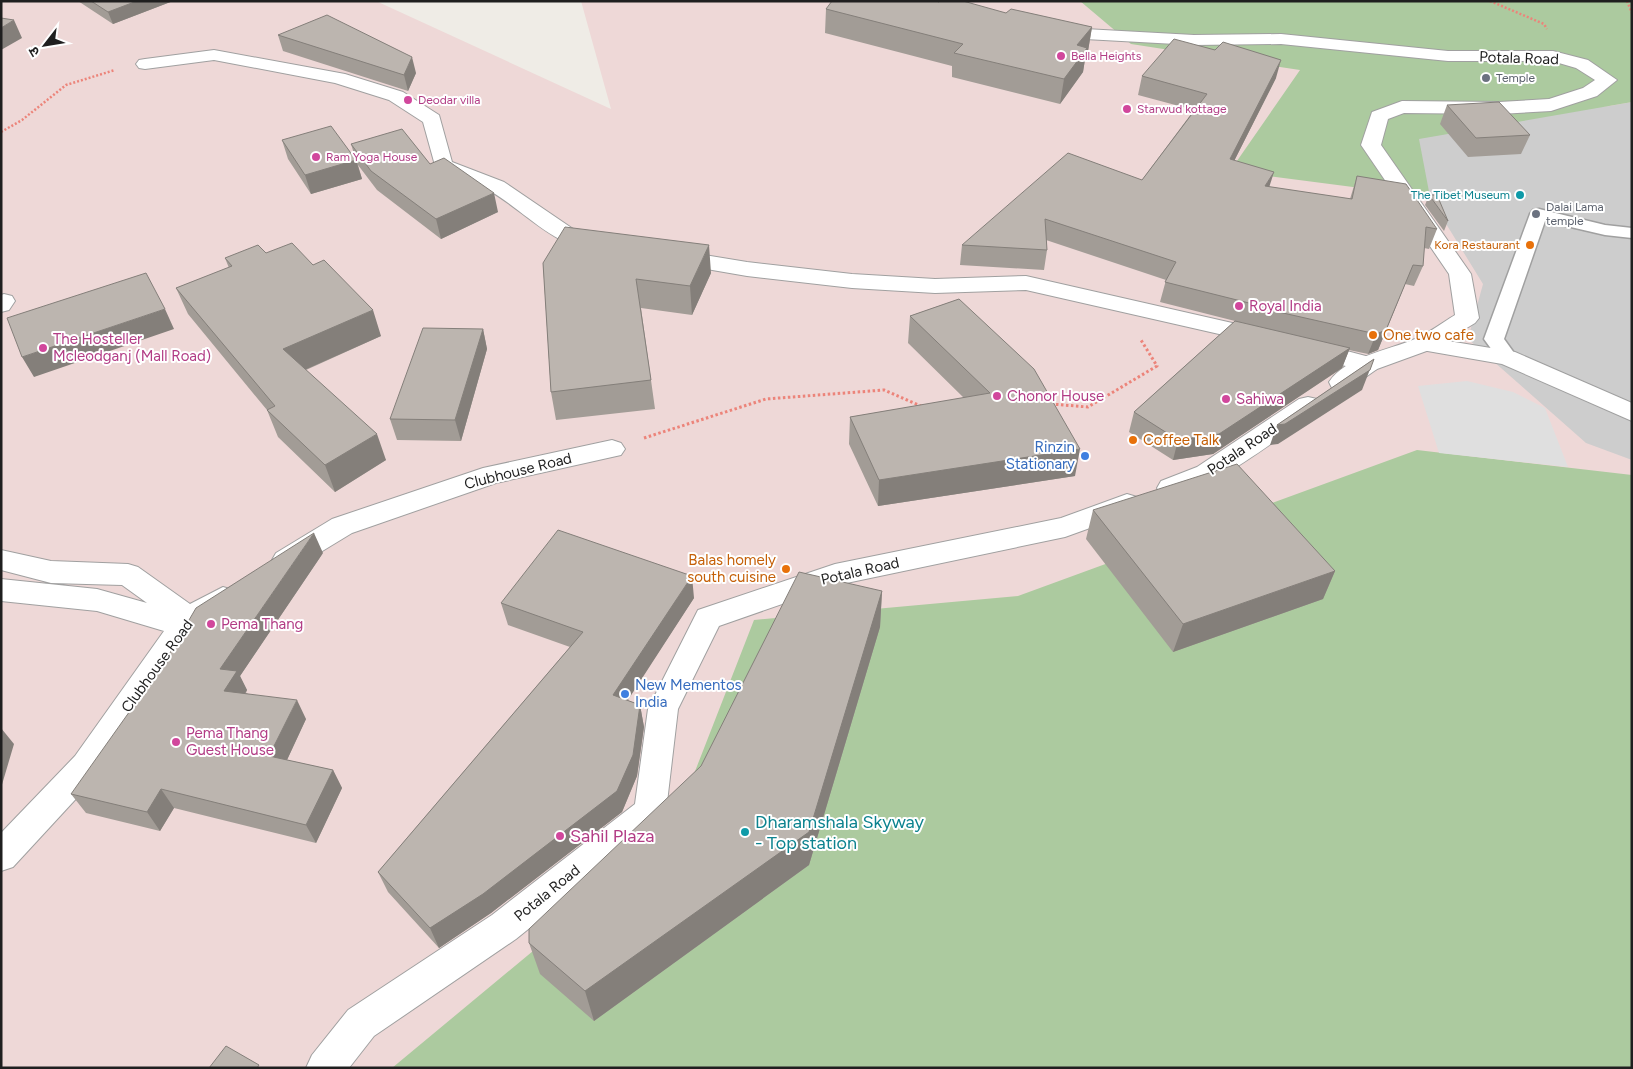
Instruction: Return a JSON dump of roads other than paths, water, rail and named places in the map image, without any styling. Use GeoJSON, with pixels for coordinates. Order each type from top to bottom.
{"type":"FeatureCollection","features":[{"type":"Feature","properties":{"kind":"street","name":"Potala Road"},"geometry":{"type":"LineString","coordinates":[[325,1068],[361,1023],[504,927],[650,811],[663,709],[708,618],[834,575],[1065,527],[1206,474],[1368,364],[1424,344],[1467,318],[1460,274],[1371,145],[1379,116],[1402,107],[1499,108],[1551,105],[1590,92],[1608,80],[1582,64],[1553,56],[1448,56],[1281,40],[1194,40],[1085,34],[1035,26]]}},
{"type":"Feature","properties":{"kind":"street"},"geometry":{"type":"LineString","coordinates":[[145,64],[214,55],[338,78],[396,96],[432,119],[443,165],[497,186],[572,238],[620,248]]}},
{"type":"Feature","properties":{"kind":"street"},"geometry":{"type":"LineString","coordinates":[[658,254],[747,269],[852,281],[935,286],[1026,282],[1116,302],[1368,364]]}},
{"type":"Feature","properties":{"kind":"street"},"geometry":{"type":"LineString","coordinates":[[1424,344],[1507,356],[1632,413]]}},
{"type":"Feature","properties":{"kind":"street","name":"Clubhouse Road"},"geometry":{"type":"LineString","coordinates":[[1,856],[86,766],[186,622],[342,526],[492,475],[612,449]]}},
{"type":"Feature","properties":{"kind":"street"},"geometry":{"type":"LineString","coordinates":[[1,560],[51,572],[128,575],[186,622]]}},
{"type":"Feature","properties":{"kind":"street"},"geometry":{"type":"LineString","coordinates":[[1,590],[97,600],[186,622]]}},
{"type":"Feature","properties":{"kind":"lane"},"geometry":{"type":"LineString","coordinates":[[1507,356],[1494,339],[1539,214],[1605,230],[1632,233]]}},
{"type":"Feature","properties":{"kind":"place","name":"Bella Heights"},"geometry":{"type":"Point","coordinates":[1061,56]}},
{"type":"Feature","properties":{"kind":"place","name":"Temple"},"geometry":{"type":"Point","coordinates":[1486,78]}},
{"type":"Feature","properties":{"kind":"place","name":"Deodar villa"},"geometry":{"type":"Point","coordinates":[408,100]}},
{"type":"Feature","properties":{"kind":"place","name":"Starwud kottage"},"geometry":{"type":"Point","coordinates":[1127,109]}},
{"type":"Feature","properties":{"kind":"place","name":"Ram Yoga House"},"geometry":{"type":"Point","coordinates":[316,157]}},
{"type":"Feature","properties":{"kind":"place","name":"The Tibet Museum"},"geometry":{"type":"Point","coordinates":[1520,195]}},
{"type":"Feature","properties":{"kind":"place","name":"Dalai Lama temple"},"geometry":{"type":"Point","coordinates":[1536,214]}},
{"type":"Feature","properties":{"kind":"place","name":"Kora Restaurant"},"geometry":{"type":"Point","coordinates":[1530,245]}},
{"type":"Feature","properties":{"kind":"place","name":"Royal India"},"geometry":{"type":"Point","coordinates":[1239,306]}},
{"type":"Feature","properties":{"kind":"place","name":"One two cafe"},"geometry":{"type":"Point","coordinates":[1373,335]}},
{"type":"Feature","properties":{"kind":"place","name":"The Hosteller Mcleodganj (Mall Road)"},"geometry":{"type":"Point","coordinates":[43,348]}},
{"type":"Feature","properties":{"kind":"place","name":"Chonor House"},"geometry":{"type":"Point","coordinates":[997,396]}},
{"type":"Feature","properties":{"kind":"place","name":"Sahiwa"},"geometry":{"type":"Point","coordinates":[1226,399]}},
{"type":"Feature","properties":{"kind":"place","name":"Coffee Talk"},"geometry":{"type":"Point","coordinates":[1133,440]}},
{"type":"Feature","properties":{"kind":"place","name":"Rinzin Stationary"},"geometry":{"type":"Point","coordinates":[1085,456]}},
{"type":"Feature","properties":{"kind":"place","name":"Balas homely south cuisine"},"geometry":{"type":"Point","coordinates":[786,569]}},
{"type":"Feature","properties":{"kind":"place","name":"Pema Thang"},"geometry":{"type":"Point","coordinates":[211,624]}},
{"type":"Feature","properties":{"kind":"place","name":"New Mementos India"},"geometry":{"type":"Point","coordinates":[625,694]}},
{"type":"Feature","properties":{"kind":"place","name":"Pema Thang Guest House"},"geometry":{"type":"Point","coordinates":[176,742]}},
{"type":"Feature","properties":{"kind":"place","name":"Dharamshala Skyway - Top station"},"geometry":{"type":"Point","coordinates":[745,832]}},
{"type":"Feature","properties":{"kind":"place","name":"Sahil Plaza"},"geometry":{"type":"Point","coordinates":[560,836]}}]}
